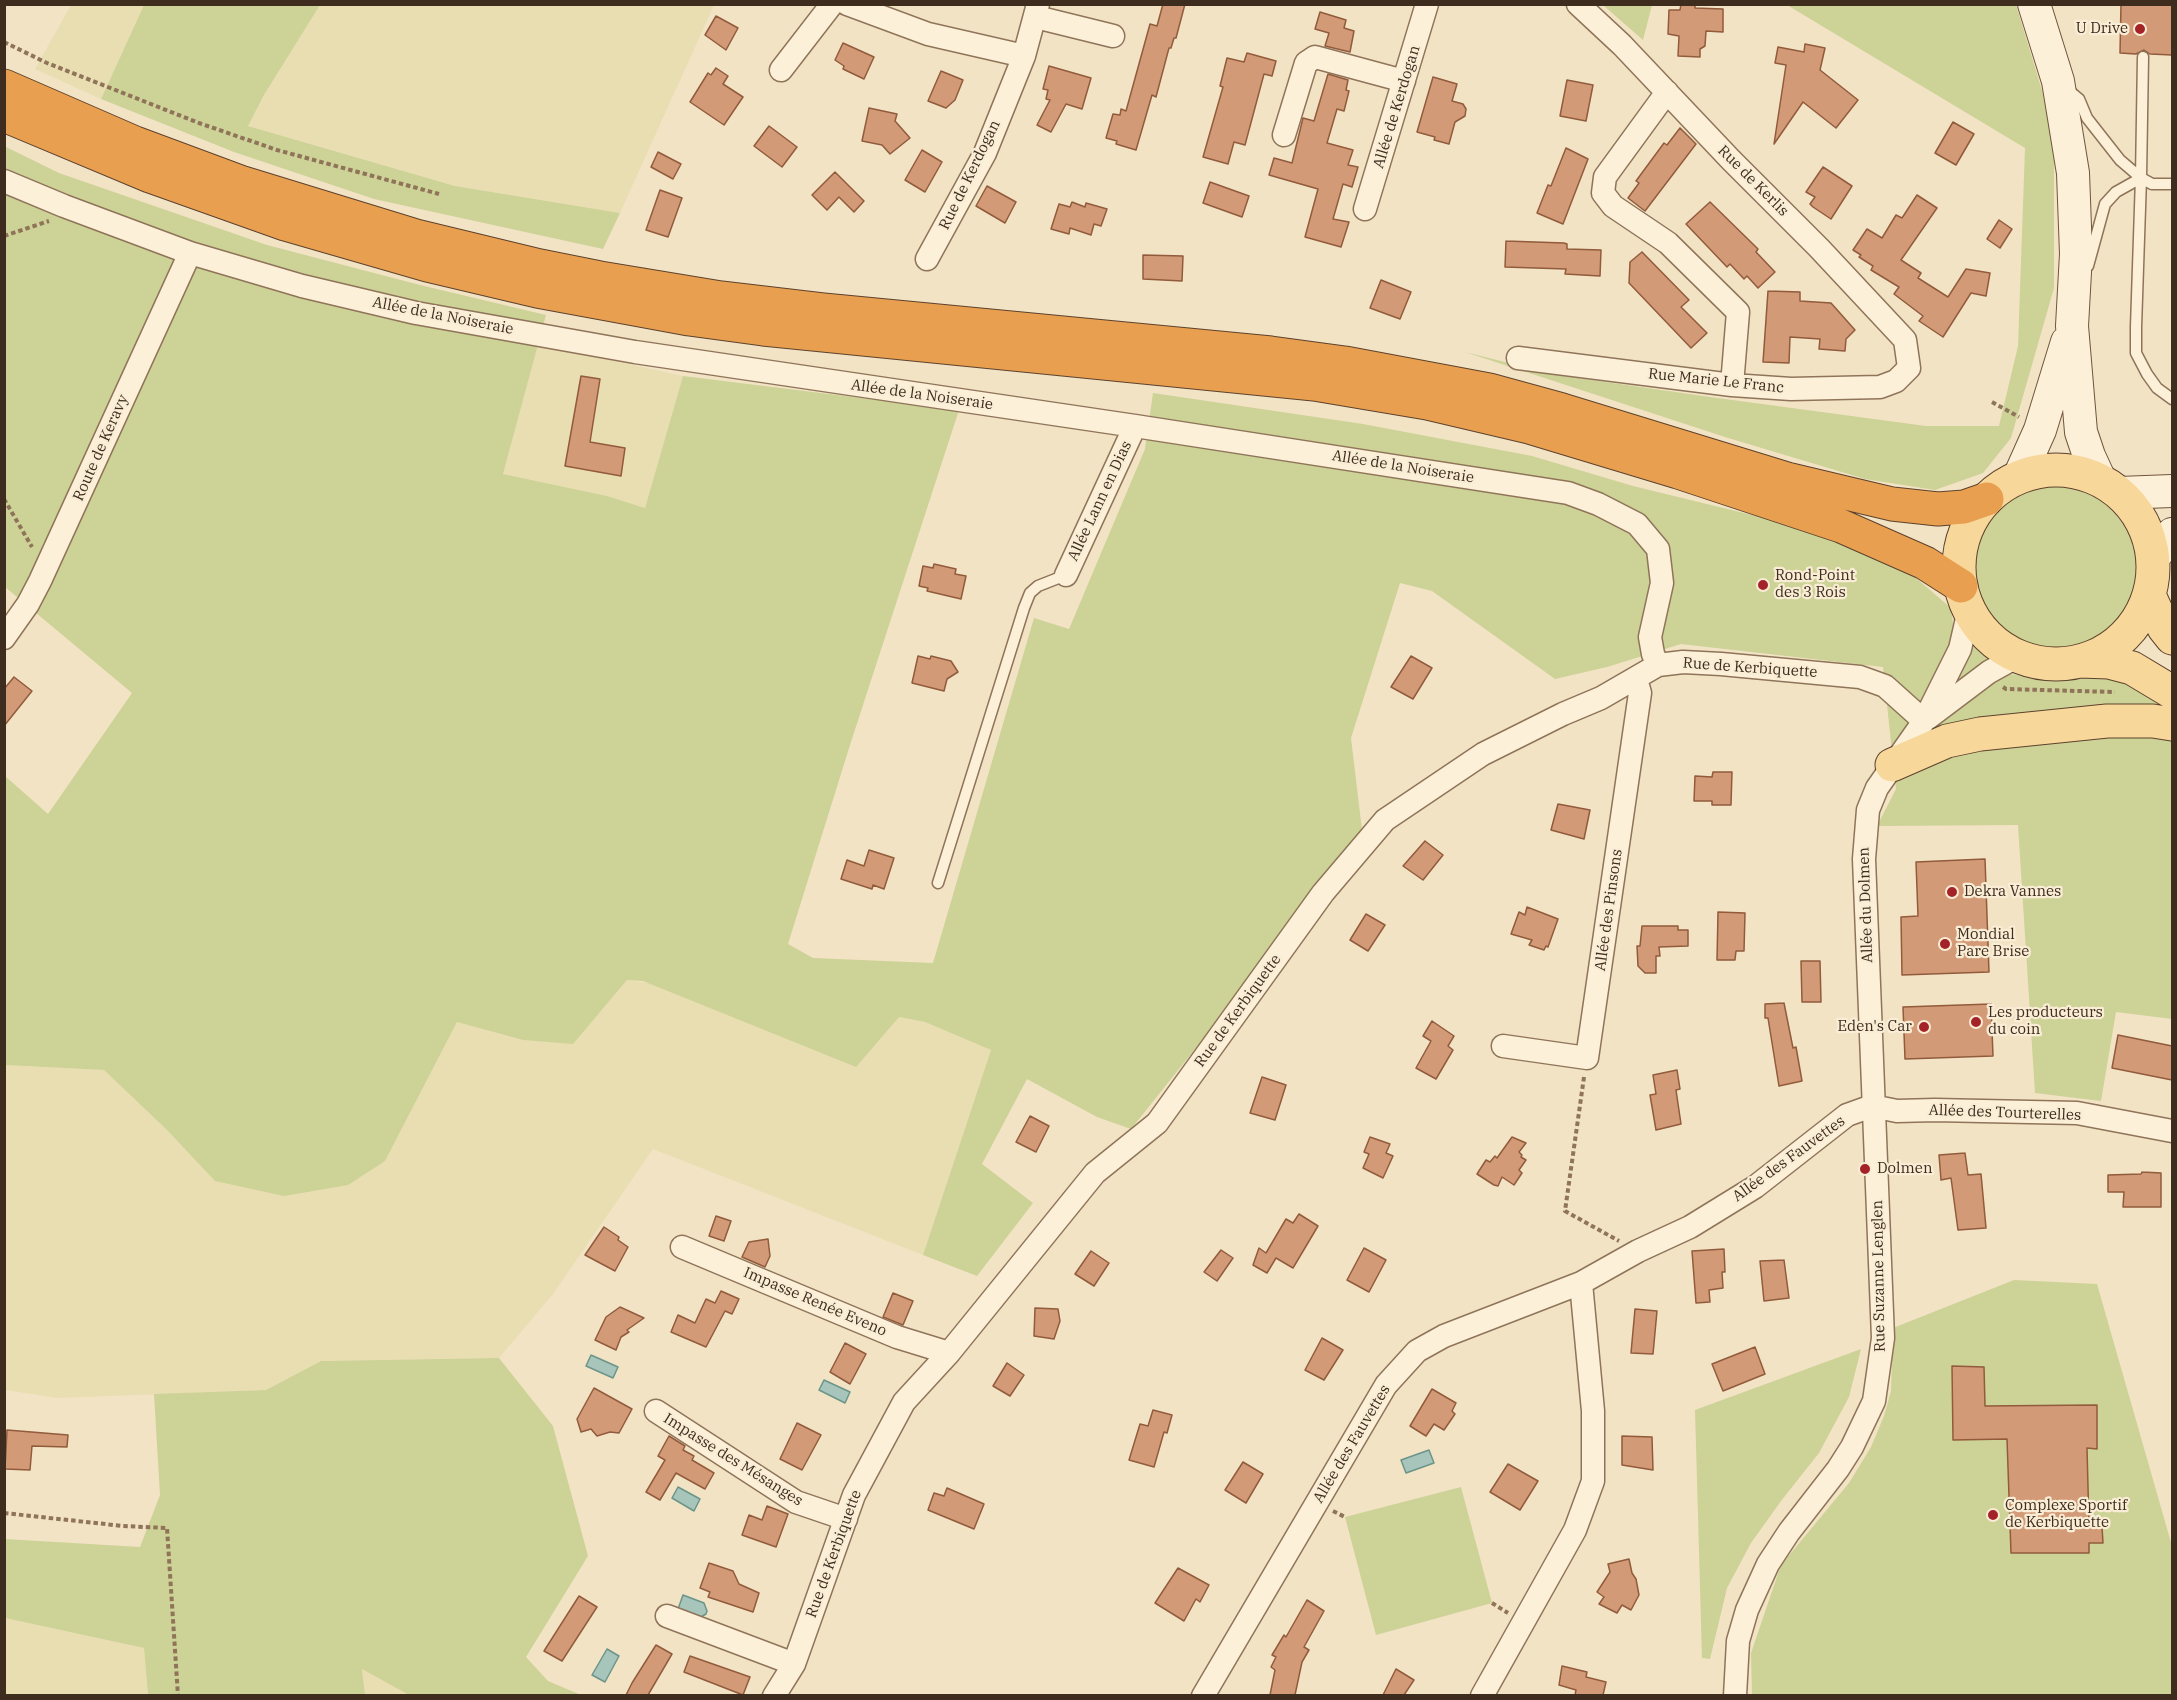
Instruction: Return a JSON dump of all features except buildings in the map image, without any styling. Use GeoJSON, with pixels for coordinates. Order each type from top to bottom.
{"type":"FeatureCollection","features":[{"type":"Feature","properties":{"kind":"highway"},"geometry":{"type":"LineString","coordinates":[[4,86],[135,143],[240,182],[416,236],[540,266],[721,298],[1271,353],[1355,364],[1499,393],[1787,478],[1892,504],[1938,509],[1964,507],[1987,499]]}},
{"type":"Feature","properties":{"kind":"highway"},"geometry":{"type":"LineString","coordinates":[[4,115],[150,176],[285,224],[427,265],[537,291],[678,317],[763,329],[1314,384],[1427,403],[1528,427],[1667,469],[1841,526],[1925,563],[1965,598]]}},
{"type":"Feature","properties":{"kind":"main road"},"geometry":{"type":"LineString","coordinates":[[2034,4],[2058,81],[2073,173],[2076,254],[2072,316],[2081,432],[2089,456],[2110,486],[2136,511],[2147,534],[2163,546],[2149,595],[2139,618],[2123,637],[2103,651],[2080,661]]}},
{"type":"Feature","properties":{"kind":"main road"},"geometry":{"type":"LineString","coordinates":[[2019,477],[2040,430],[2072,316]]}},
{"type":"Feature","properties":{"kind":"main road"},"geometry":{"type":"LineString","coordinates":[[2172,491],[2110,486],[2073,471],[2046,470],[2019,477],[2002,486],[1976,513],[1967,530],[1960,565],[1965,598],[1978,624],[1990,637],[2018,656],[2049,663],[2109,662],[2133,668],[2172,692]]}},
{"type":"Feature","properties":{"kind":"main road"},"geometry":{"type":"LineString","coordinates":[[2149,595],[2164,628],[2172,638]]}},
{"type":"Feature","properties":{"kind":"main road"},"geometry":{"type":"LineString","coordinates":[[1892,765],[1947,741],[1980,734],[2107,721],[2153,721],[2172,724]]}},
{"type":"Feature","properties":{"kind":"street"},"geometry":{"type":"LineString","coordinates":[[781,70],[832,4]]}},
{"type":"Feature","properties":{"kind":"street"},"geometry":{"type":"LineString","coordinates":[[847,4],[928,34],[1024,56]]}},
{"type":"Feature","properties":{"kind":"street","name":"Allée de Kerdogan"},"geometry":{"type":"LineString","coordinates":[[1365,209],[1427,4]]}},
{"type":"Feature","properties":{"kind":"street","name":"Rue de Kerlis"},"geometry":{"type":"LineString","coordinates":[[1578,4],[1622,45],[1905,340],[1909,368]]}},
{"type":"Feature","properties":{"kind":"street"},"geometry":{"type":"LineString","coordinates":[[1037,11],[1113,36]]}},
{"type":"Feature","properties":{"kind":"street","name":"Rue de Kerdogan"},"geometry":{"type":"LineString","coordinates":[[927,259],[985,153],[1024,56],[1037,11]]}},
{"type":"Feature","properties":{"kind":"street"},"geometry":{"type":"LineString","coordinates":[[1284,135],[1306,63],[1315,57],[1404,81]]}},
{"type":"Feature","properties":{"kind":"street"},"geometry":{"type":"LineString","coordinates":[[1667,92],[1605,177],[1603,193],[1613,206],[1668,243],[1738,312],[1732,385]]}},
{"type":"Feature","properties":{"kind":"street","name":"Allée de la Noiseraie"},"geometry":{"type":"LineString","coordinates":[[4,181],[190,253],[302,286],[416,313],[635,352],[1568,493],[1598,504],[1637,524],[1658,549],[1662,583],[1650,637],[1658,665]]}},
{"type":"Feature","properties":{"kind":"street","name":"Route de Keravy"},"geometry":{"type":"LineString","coordinates":[[4,638],[40,581],[190,253]]}},
{"type":"Feature","properties":{"kind":"street","name":"Rue Marie Le Franc"},"geometry":{"type":"LineString","coordinates":[[1518,358],[1732,385],[1791,389],[1880,387],[1896,381],[1909,368]]}},
{"type":"Feature","properties":{"kind":"street","name":"Allée Lann en Dias"},"geometry":{"type":"LineString","coordinates":[[1066,575],[1135,426]]}},
{"type":"Feature","properties":{"kind":"street","name":"Allée du Dolmen"},"geometry":{"type":"LineString","coordinates":[[1872,1106],[1864,838],[1868,810],[1877,788],[1924,721],[1960,649],[1965,598]]}},
{"type":"Feature","properties":{"kind":"street","name":"Allée du Dolmen"},"geometry":{"type":"LineString","coordinates":[[1924,721],[1989,672],[2018,656]]}},
{"type":"Feature","properties":{"kind":"street","name":"Rue de Kerbiquette"},"geometry":{"type":"LineString","coordinates":[[774,1695],[794,1664],[854,1495],[904,1402],[950,1353],[1095,1173],[1157,1123],[1323,893],[1385,820],[1483,754],[1563,714],[1601,698],[1658,665],[1683,662],[1721,664],[1860,677],[1885,686],[1924,721]]}},
{"type":"Feature","properties":{"kind":"street","name":"Allée des Pinsons"},"geometry":{"type":"LineString","coordinates":[[1587,1058],[1640,693],[1636,679]]}},
{"type":"Feature","properties":{"kind":"street"},"geometry":{"type":"LineString","coordinates":[[1503,1046],[1587,1058]]}},
{"type":"Feature","properties":{"kind":"street","name":"Allée des Tourterelles"},"geometry":{"type":"LineString","coordinates":[[1872,1106],[1897,1111],[2077,1113],[2172,1131]]}},
{"type":"Feature","properties":{"kind":"street","name":"Allée des Fauvettes"},"geometry":{"type":"LineString","coordinates":[[1203,1695],[1386,1385],[1418,1352],[1444,1336],[1581,1283],[1638,1251],[1690,1227],[1755,1187],[1847,1115],[1872,1106]]}},
{"type":"Feature","properties":{"kind":"street","name":"Rue Suzanne Lenglen"},"geometry":{"type":"LineString","coordinates":[[1736,1695],[1738,1641],[1748,1610],[1768,1564],[1852,1447],[1874,1401],[1882,1338],[1872,1106]]}},
{"type":"Feature","properties":{"kind":"street","name":"Impasse Renée Eveno"},"geometry":{"type":"LineString","coordinates":[[682,1247],[897,1337],[950,1353]]}},
{"type":"Feature","properties":{"kind":"street"},"geometry":{"type":"LineString","coordinates":[[1482,1695],[1575,1530],[1593,1481],[1593,1411],[1581,1283]]}},
{"type":"Feature","properties":{"kind":"street","name":"Impasse des Mésanges"},"geometry":{"type":"LineString","coordinates":[[656,1411],[796,1502],[846,1519]]}},
{"type":"Feature","properties":{"kind":"street"},"geometry":{"type":"LineString","coordinates":[[667,1616],[794,1664]]}},
{"type":"Feature","properties":{"kind":"lane"},"geometry":{"type":"LineString","coordinates":[[2143,57],[2136,353],[2157,388],[2172,399]]}},
{"type":"Feature","properties":{"kind":"lane"},"geometry":{"type":"LineString","coordinates":[[2058,81],[2079,99],[2087,118],[2120,160],[2152,184],[2172,184]]}},
{"type":"Feature","properties":{"kind":"lane"},"geometry":{"type":"LineString","coordinates":[[2072,316],[2105,204],[2116,192],[2141,178]]}},
{"type":"Feature","properties":{"kind":"lane"},"geometry":{"type":"LineString","coordinates":[[938,883],[1030,593],[1038,586],[1066,575]]}},
{"type":"Feature","properties":{"kind":"path"},"geometry":{"type":"LineString","coordinates":[[4,42],[47,63],[199,123],[278,150],[439,194]]}},
{"type":"Feature","properties":{"kind":"path"},"geometry":{"type":"LineString","coordinates":[[4,236],[72,208]]}},
{"type":"Feature","properties":{"kind":"path"},"geometry":{"type":"LineString","coordinates":[[1992,402],[2040,430]]}},
{"type":"Feature","properties":{"kind":"path"},"geometry":{"type":"LineString","coordinates":[[4,499],[29,539],[38,560],[40,581]]}},
{"type":"Feature","properties":{"kind":"path"},"geometry":{"type":"LineString","coordinates":[[1587,1058],[1565,1211],[1638,1251]]}},
{"type":"Feature","properties":{"kind":"path"},"geometry":{"type":"LineString","coordinates":[[4,1513],[123,1526],[167,1528],[178,1695]]}},
{"type":"Feature","properties":{"kind":"shaded area"},"geometry":{"type":"Polygon","coordinates":[[[71,5],[144,5],[101,99],[35,69],[71,5]]]}},
{"type":"Feature","properties":{"kind":"shaded area"},"geometry":{"type":"Polygon","coordinates":[[[320,5],[714,5],[620,213],[455,186],[248,126],[264,95],[320,5]]]}},
{"type":"Feature","properties":{"kind":"shaded area"},"geometry":{"type":"Polygon","coordinates":[[[538,344],[683,376],[645,508],[607,496],[503,474],[538,344]]]}},
{"type":"Feature","properties":{"kind":"shaded area"},"geometry":{"type":"Polygon","coordinates":[[[627,980],[925,1022],[991,1050],[923,1255],[653,1149],[553,1294],[499,1358],[321,1361],[266,1390],[57,1398],[5,1390],[4,1065],[104,1070],[215,1180],[385,1161],[457,1022],[523,1040],[573,1043],[627,980]]]}},
{"type":"Feature","properties":{"kind":"shaded area"},"geometry":{"type":"Polygon","coordinates":[[[5,1618],[144,1648],[148,1695],[5,1696],[5,1618]]]}},
{"type":"Feature","properties":{"kind":"shaded area"},"geometry":{"type":"Polygon","coordinates":[[[362,1668],[409,1695],[365,1695],[362,1668]]]}},
{"type":"Feature","properties":{"kind":"green space"},"geometry":{"type":"Polygon","coordinates":[[[144,5],[320,5],[264,95],[248,126],[455,186],[620,213],[603,249],[374,199],[234,152],[101,99],[144,5]]]}},
{"type":"Feature","properties":{"kind":"green space"},"geometry":{"type":"Polygon","coordinates":[[[1603,5],[1652,5],[1643,40],[1603,5]]]}},
{"type":"Feature","properties":{"kind":"green space"},"geometry":{"type":"Polygon","coordinates":[[[1787,5],[2016,5],[2054,130],[2054,288],[2011,438],[1983,473],[1935,490],[1865,479],[1725,437],[1465,352],[1557,375],[1710,397],[1926,426],[1999,426],[2018,346],[2025,148],[1787,5]]]}},
{"type":"Feature","properties":{"kind":"green space"},"geometry":{"type":"Polygon","coordinates":[[[4,146],[59,173],[267,245],[546,315],[503,474],[607,496],[645,508],[683,376],[959,410],[788,944],[813,958],[933,963],[1034,618],[1069,629],[1145,449],[1153,393],[1363,424],[1532,456],[1633,486],[1793,525],[1910,573],[1951,608],[1953,623],[1979,651],[2010,674],[2050,679],[2112,675],[2172,707],[2172,1019],[2116,1012],[2101,1101],[2035,1093],[2018,825],[1877,826],[1896,789],[1883,667],[1681,644],[1607,667],[1555,679],[1432,591],[1400,583],[1351,738],[1362,830],[1199,1044],[1131,1129],[1097,1117],[1027,1079],[982,1164],[1033,1203],[977,1276],[923,1255],[991,1050],[925,1022],[899,1017],[856,1067],[643,981],[627,980],[573,1044],[523,1040],[457,1022],[385,1161],[348,1185],[284,1196],[215,1181],[167,1130],[104,1070],[5,1065],[5,776],[48,814],[132,693],[5,587],[4,146]]]}},
{"type":"Feature","properties":{"kind":"green space"},"geometry":{"type":"Polygon","coordinates":[[[2055,487],[2071,488],[2086,493],[2112,511],[2130,537],[2135,552],[2135,584],[2130,599],[2112,625],[2086,643],[2071,648],[2055,649],[2039,648],[2024,643],[1998,625],[1980,599],[1975,584],[1974,568],[1975,552],[1980,537],[1998,511],[2024,493],[2039,488],[2055,487]]]}},
{"type":"Feature","properties":{"kind":"green space","name":"Complexe Sportif de Kerbiquette"},"geometry":{"type":"Polygon","coordinates":[[[2014,1280],[2097,1284],[2172,1546],[2172,1695],[1752,1695],[1751,1653],[1781,1565],[1849,1483],[1871,1447],[1884,1416],[1891,1391],[1893,1328],[2014,1280]]]}},
{"type":"Feature","properties":{"kind":"green space"},"geometry":{"type":"Polygon","coordinates":[[[1861,1349],[1849,1397],[1819,1453],[1751,1543],[1727,1588],[1710,1659],[1702,1658],[1695,1410],[1861,1349]]]}},
{"type":"Feature","properties":{"kind":"green space"},"geometry":{"type":"Polygon","coordinates":[[[499,1358],[553,1426],[588,1556],[526,1657],[548,1681],[581,1695],[409,1695],[362,1669],[365,1695],[148,1695],[144,1648],[5,1618],[5,1539],[140,1547],[160,1495],[154,1394],[266,1390],[321,1361],[499,1358]]]}},
{"type":"Feature","properties":{"kind":"green space"},"geometry":{"type":"Polygon","coordinates":[[[1461,1487],[1492,1603],[1376,1635],[1345,1517],[1461,1487]]]}},
{"type":"Feature","properties":{"kind":"water"},"geometry":{"type":"Polygon","coordinates":[[[591,1355],[618,1367],[613,1378],[586,1366],[591,1355]]]}},
{"type":"Feature","properties":{"kind":"water"},"geometry":{"type":"Polygon","coordinates":[[[824,1380],[850,1392],[845,1403],[819,1390],[824,1380]]]}},
{"type":"Feature","properties":{"kind":"water"},"geometry":{"type":"Polygon","coordinates":[[[1429,1450],[1434,1463],[1406,1473],[1401,1460],[1429,1450]]]}},
{"type":"Feature","properties":{"kind":"water"},"geometry":{"type":"Polygon","coordinates":[[[678,1487],[700,1499],[694,1511],[672,1498],[678,1487]]]}},
{"type":"Feature","properties":{"kind":"water"},"geometry":{"type":"Polygon","coordinates":[[[683,1595],[704,1603],[706,1614],[701,1617],[678,1609],[683,1595]]]}},
{"type":"Feature","properties":{"kind":"water"},"geometry":{"type":"Polygon","coordinates":[[[607,1649],[619,1656],[605,1682],[592,1675],[607,1649]]]}},
{"type":"Feature","properties":{"kind":"place","name":"U Drive"},"geometry":{"type":"Point","coordinates":[2140,29]}},
{"type":"Feature","properties":{"kind":"place","name":"Rond-Point des 3 Rois"},"geometry":{"type":"Point","coordinates":[1763,585]}},
{"type":"Feature","properties":{"kind":"place","name":"Dekra Vannes"},"geometry":{"type":"Point","coordinates":[1952,892]}},
{"type":"Feature","properties":{"kind":"place","name":"Mondial Pare Brise"},"geometry":{"type":"Point","coordinates":[1945,944]}},
{"type":"Feature","properties":{"kind":"place","name":"Les producteurs du coin"},"geometry":{"type":"Point","coordinates":[1976,1022]}},
{"type":"Feature","properties":{"kind":"place","name":"Eden's Car"},"geometry":{"type":"Point","coordinates":[1924,1027]}},
{"type":"Feature","properties":{"kind":"place","name":"Dolmen"},"geometry":{"type":"Point","coordinates":[1865,1169]}},
{"type":"Feature","properties":{"kind":"place","name":"Complexe Sportif de Kerbiquette"},"geometry":{"type":"Point","coordinates":[1993,1515]}}]}
